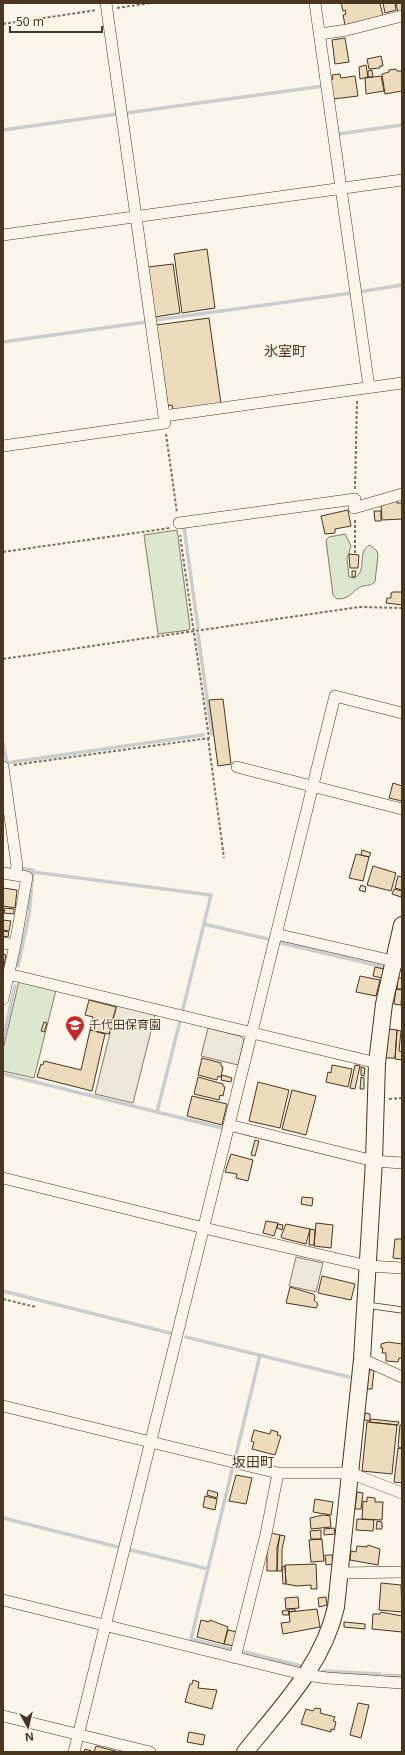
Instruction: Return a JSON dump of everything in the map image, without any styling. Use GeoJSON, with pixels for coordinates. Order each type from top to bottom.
{"type":"FeatureCollection","features":[{"type":"Feature","properties":{"kind":"street"},"geometry":{"type":"LineString","coordinates":[[315,3],[369,387]]}},
{"type":"Feature","properties":{"kind":"street"},"geometry":{"type":"LineString","coordinates":[[106,6],[164,416],[402,383]]}},
{"type":"Feature","properties":{"kind":"street"},"geometry":{"type":"LineString","coordinates":[[320,34],[347,30],[402,16]]}},
{"type":"Feature","properties":{"kind":"street"},"geometry":{"type":"LineString","coordinates":[[3,235],[402,180]]}},
{"type":"Feature","properties":{"kind":"street"},"geometry":{"type":"LineString","coordinates":[[3,446],[165,423]]}},
{"type":"Feature","properties":{"kind":"street"},"geometry":{"type":"LineString","coordinates":[[179,525],[354,503],[402,494]]}},
{"type":"Feature","properties":{"kind":"street"},"geometry":{"type":"LineString","coordinates":[[74,1752],[335,696],[402,713]]}},
{"type":"Feature","properties":{"kind":"street"},"geometry":{"type":"LineString","coordinates":[[7,766],[17,866],[16,875]]}},
{"type":"Feature","properties":{"kind":"street"},"geometry":{"type":"LineString","coordinates":[[237,767],[402,809]]}},
{"type":"Feature","properties":{"kind":"street"},"geometry":{"type":"LineString","coordinates":[[3,873],[27,877],[15,945],[3,999]]}},
{"type":"Feature","properties":{"kind":"street"},"geometry":{"type":"LineString","coordinates":[[245,1752],[306,1674],[323,1647],[331,1628],[336,1607],[362,1359],[374,1161],[377,1063],[384,1004],[398,962],[402,925]]}},
{"type":"Feature","properties":{"kind":"street"},"geometry":{"type":"LineString","coordinates":[[276,934],[398,962]]}},
{"type":"Feature","properties":{"kind":"street"},"geometry":{"type":"LineString","coordinates":[[3,943],[15,945]]}},
{"type":"Feature","properties":{"kind":"street"},"geometry":{"type":"LineString","coordinates":[[8,974],[377,1063]]}},
{"type":"Feature","properties":{"kind":"street"},"geometry":{"type":"LineString","coordinates":[[229,1125],[374,1161],[402,1163]]}},
{"type":"Feature","properties":{"kind":"street"},"geometry":{"type":"LineString","coordinates":[[3,1178],[204,1228],[368,1266],[402,1268]]}},
{"type":"Feature","properties":{"kind":"street"},"geometry":{"type":"LineString","coordinates":[[362,1359],[402,1376]]}},
{"type":"Feature","properties":{"kind":"street"},"geometry":{"type":"LineString","coordinates":[[3,1406],[278,1473],[350,1473],[402,1493]]}},
{"type":"Feature","properties":{"kind":"street"},"geometry":{"type":"LineString","coordinates":[[236,1658],[266,1534],[278,1473]]}},
{"type":"Feature","properties":{"kind":"street"},"geometry":{"type":"LineString","coordinates":[[340,1573],[402,1572]]}},
{"type":"Feature","properties":{"kind":"street"},"geometry":{"type":"LineString","coordinates":[[3,1600],[306,1674],[327,1678],[402,1684]]}},
{"type":"Feature","properties":{"kind":"street"},"geometry":{"type":"LineString","coordinates":[[3,1716],[150,1752]]}},
{"type":"Feature","properties":{"kind":"lane"},"geometry":{"type":"LineString","coordinates":[[366,1305],[402,1310]]}},
{"type":"Feature","properties":{"kind":"path"},"geometry":{"type":"LineString","coordinates":[[3,24],[106,6],[151,3]]}},
{"type":"Feature","properties":{"kind":"path"},"geometry":{"type":"LineString","coordinates":[[355,553],[356,534],[354,503],[357,389]]}},
{"type":"Feature","properties":{"kind":"path"},"geometry":{"type":"LineString","coordinates":[[165,423],[224,858]]}},
{"type":"Feature","properties":{"kind":"path"},"geometry":{"type":"LineString","coordinates":[[3,552],[179,525]]}},
{"type":"Feature","properties":{"kind":"path"},"geometry":{"type":"LineString","coordinates":[[3,658],[194,632],[359,607],[402,608]]}},
{"type":"Feature","properties":{"kind":"path"},"geometry":{"type":"LineString","coordinates":[[7,766],[208,738]]}},
{"type":"Feature","properties":{"kind":"path"},"geometry":{"type":"LineString","coordinates":[[3,1299],[36,1307]]}},
{"type":"Feature","properties":{"kind":"green space"},"geometry":{"type":"Polygon","coordinates":[[[177,530],[190,627],[189,630],[158,634],[144,535],[177,530]]]}},
{"type":"Feature","properties":{"kind":"green space"},"geometry":{"type":"Polygon","coordinates":[[[345,534],[351,546],[347,559],[349,577],[354,578],[358,575],[362,567],[362,556],[366,548],[370,545],[377,551],[378,555],[375,582],[370,585],[359,587],[349,596],[342,599],[337,599],[333,595],[326,540],[329,537],[345,534]]]}},
{"type":"Feature","properties":{"kind":"green space"},"geometry":{"type":"Polygon","coordinates":[[[19,981],[56,990],[34,1078],[3,1071],[3,1049],[19,981]]]}},
{"type":"Feature","properties":{"kind":"shaded area"},"geometry":{"type":"Polygon","coordinates":[[[117,1005],[155,1015],[133,1103],[95,1094],[117,1005]]]}},
{"type":"Feature","properties":{"kind":"shaded area"},"geometry":{"type":"Polygon","coordinates":[[[208,1028],[240,1036],[244,1040],[238,1065],[201,1056],[208,1028]]]}},
{"type":"Feature","properties":{"kind":"shaded area"},"geometry":{"type":"Polygon","coordinates":[[[296,1257],[323,1263],[316,1292],[289,1286],[296,1257]]]}},
{"type":"Feature","properties":{"kind":"building"},"geometry":{"type":"Polygon","coordinates":[[[341,3],[380,3],[383,16],[345,25],[343,15],[346,14],[345,10],[343,11],[341,3]]]}},
{"type":"Feature","properties":{"kind":"building"},"geometry":{"type":"Polygon","coordinates":[[[383,3],[395,3],[396,10],[385,13],[383,3]]]}},
{"type":"Feature","properties":{"kind":"building"},"geometry":{"type":"Polygon","coordinates":[[[396,3],[402,3],[402,12],[398,12],[396,3]]]}},
{"type":"Feature","properties":{"kind":"building"},"geometry":{"type":"Polygon","coordinates":[[[345,38],[349,62],[335,64],[332,40],[345,38]]]}},
{"type":"Feature","properties":{"kind":"building"},"geometry":{"type":"Polygon","coordinates":[[[381,56],[383,66],[380,66],[380,68],[369,69],[367,59],[381,56]]]}},
{"type":"Feature","properties":{"kind":"building"},"geometry":{"type":"Polygon","coordinates":[[[366,65],[368,77],[360,79],[359,67],[366,65]]]}},
{"type":"Feature","properties":{"kind":"building"},"geometry":{"type":"Polygon","coordinates":[[[396,69],[397,71],[402,71],[402,91],[385,94],[382,74],[389,72],[389,70],[396,69]]]}},
{"type":"Feature","properties":{"kind":"building"},"geometry":{"type":"Polygon","coordinates":[[[372,70],[373,77],[368,77],[368,71],[372,70]]]}},
{"type":"Feature","properties":{"kind":"building"},"geometry":{"type":"Polygon","coordinates":[[[340,74],[341,78],[355,76],[358,96],[333,99],[330,80],[333,79],[332,75],[340,74]]]}},
{"type":"Feature","properties":{"kind":"building"},"geometry":{"type":"Polygon","coordinates":[[[381,76],[384,91],[366,94],[365,78],[381,76]]]}},
{"type":"Feature","properties":{"kind":"building"},"geometry":{"type":"Polygon","coordinates":[[[207,249],[215,308],[182,313],[174,254],[207,249]]]}},
{"type":"Feature","properties":{"kind":"building"},"geometry":{"type":"Polygon","coordinates":[[[173,264],[180,313],[155,317],[148,267],[173,264]]]}},
{"type":"Feature","properties":{"kind":"building"},"geometry":{"type":"Polygon","coordinates":[[[209,318],[221,404],[173,410],[172,405],[168,406],[156,325],[209,318]]]}},
{"type":"Feature","properties":{"kind":"building"},"geometry":{"type":"Polygon","coordinates":[[[397,500],[397,503],[402,503],[402,519],[382,520],[381,504],[397,500]]]}},
{"type":"Feature","properties":{"kind":"building"},"geometry":{"type":"Polygon","coordinates":[[[348,510],[351,526],[335,529],[335,533],[325,534],[321,516],[348,510]]]}},
{"type":"Feature","properties":{"kind":"building"},"geometry":{"type":"Polygon","coordinates":[[[374,511],[381,511],[381,521],[375,521],[374,511]]]}},
{"type":"Feature","properties":{"kind":"building"},"geometry":{"type":"Polygon","coordinates":[[[349,554],[359,555],[358,568],[350,568],[349,554]]]}},
{"type":"Feature","properties":{"kind":"building"},"geometry":{"type":"Polygon","coordinates":[[[352,571],[356,571],[355,577],[352,577],[352,571]]]}},
{"type":"Feature","properties":{"kind":"building"},"geometry":{"type":"Polygon","coordinates":[[[402,592],[402,605],[386,603],[387,598],[391,598],[391,593],[402,592]]]}},
{"type":"Feature","properties":{"kind":"building"},"geometry":{"type":"Polygon","coordinates":[[[223,699],[231,764],[218,766],[209,700],[223,699]]]}},
{"type":"Feature","properties":{"kind":"building"},"geometry":{"type":"Polygon","coordinates":[[[393,783],[402,786],[402,801],[389,798],[393,783]]]}},
{"type":"Feature","properties":{"kind":"building"},"geometry":{"type":"Polygon","coordinates":[[[362,850],[371,853],[369,857],[361,855],[362,850]]]}},
{"type":"Feature","properties":{"kind":"building"},"geometry":{"type":"Polygon","coordinates":[[[356,854],[369,857],[363,881],[349,878],[356,854]]]}},
{"type":"Feature","properties":{"kind":"building"},"geometry":{"type":"Polygon","coordinates":[[[373,866],[396,873],[391,891],[367,885],[373,866]]]}},
{"type":"Feature","properties":{"kind":"building"},"geometry":{"type":"Polygon","coordinates":[[[398,876],[402,877],[402,890],[395,888],[398,876]]]}},
{"type":"Feature","properties":{"kind":"building"},"geometry":{"type":"Polygon","coordinates":[[[361,885],[366,887],[365,892],[359,890],[361,885]]]}},
{"type":"Feature","properties":{"kind":"building"},"geometry":{"type":"Polygon","coordinates":[[[3,888],[17,890],[15,908],[3,906],[3,888]]]}},
{"type":"Feature","properties":{"kind":"building"},"geometry":{"type":"Polygon","coordinates":[[[394,889],[402,891],[401,897],[392,894],[394,889]]]}},
{"type":"Feature","properties":{"kind":"building"},"geometry":{"type":"Polygon","coordinates":[[[5,908],[14,909],[14,914],[4,913],[5,908]]]}},
{"type":"Feature","properties":{"kind":"building"},"geometry":{"type":"Polygon","coordinates":[[[3,920],[11,921],[9,931],[3,930],[3,920]]]}},
{"type":"Feature","properties":{"kind":"building"},"geometry":{"type":"Polygon","coordinates":[[[3,931],[9,932],[8,937],[3,936],[3,931]]]}},
{"type":"Feature","properties":{"kind":"building"},"geometry":{"type":"Polygon","coordinates":[[[3,954],[6,955],[3,970],[3,954]]]}},
{"type":"Feature","properties":{"kind":"building"},"geometry":{"type":"Polygon","coordinates":[[[375,967],[384,969],[382,978],[373,976],[375,967]]]}},
{"type":"Feature","properties":{"kind":"building"},"geometry":{"type":"Polygon","coordinates":[[[360,976],[380,980],[376,996],[356,992],[360,976]]]}},
{"type":"Feature","properties":{"kind":"building"},"geometry":{"type":"Polygon","coordinates":[[[398,978],[402,978],[402,989],[397,989],[398,978]]]}},
{"type":"Feature","properties":{"kind":"building"},"geometry":{"type":"Polygon","coordinates":[[[396,989],[402,990],[401,1005],[394,1004],[396,989]]]}},
{"type":"Feature","properties":{"kind":"building"},"geometry":{"type":"Polygon","coordinates":[[[89,1000],[116,1007],[109,1034],[90,1030],[93,1017],[85,1015],[89,1000]]]}},
{"type":"Feature","properties":{"kind":"building"},"geometry":{"type":"Polygon","coordinates":[[[44,1022],[47,1023],[44,1032],[41,1031],[44,1022]]]}},
{"type":"Feature","properties":{"kind":"building"},"geometry":{"type":"Polygon","coordinates":[[[388,1029],[397,1030],[395,1058],[386,1058],[388,1029]]]}},
{"type":"Feature","properties":{"kind":"building"},"geometry":{"type":"Polygon","coordinates":[[[90,1030],[105,1034],[92,1091],[37,1077],[41,1064],[43,1065],[44,1061],[81,1070],[90,1030]]]}},
{"type":"Feature","properties":{"kind":"building"},"geometry":{"type":"Polygon","coordinates":[[[397,1030],[401,1031],[399,1051],[402,1052],[402,1060],[395,1059],[397,1030]]]}},
{"type":"Feature","properties":{"kind":"building"},"geometry":{"type":"Polygon","coordinates":[[[202,1058],[221,1063],[221,1066],[223,1067],[221,1077],[218,1076],[217,1080],[198,1075],[202,1058]]]}},
{"type":"Feature","properties":{"kind":"building"},"geometry":{"type":"Polygon","coordinates":[[[332,1065],[352,1069],[348,1087],[326,1082],[328,1072],[331,1073],[332,1065]]]}},
{"type":"Feature","properties":{"kind":"building"},"geometry":{"type":"Polygon","coordinates":[[[355,1065],[360,1066],[355,1089],[350,1088],[355,1065]]]}},
{"type":"Feature","properties":{"kind":"building"},"geometry":{"type":"Polygon","coordinates":[[[361,1067],[365,1068],[364,1076],[361,1075],[361,1067]]]}},
{"type":"Feature","properties":{"kind":"building"},"geometry":{"type":"Polygon","coordinates":[[[222,1075],[232,1078],[231,1082],[221,1080],[222,1075]]]}},
{"type":"Feature","properties":{"kind":"building"},"geometry":{"type":"Polygon","coordinates":[[[198,1077],[223,1084],[225,1087],[223,1096],[220,1095],[219,1100],[194,1094],[198,1077]]]}},
{"type":"Feature","properties":{"kind":"building"},"geometry":{"type":"Polygon","coordinates":[[[361,1077],[364,1078],[364,1089],[360,1089],[361,1077]]]}},
{"type":"Feature","properties":{"kind":"building"},"geometry":{"type":"Polygon","coordinates":[[[258,1082],[289,1090],[280,1128],[249,1121],[258,1082]]]}},
{"type":"Feature","properties":{"kind":"building"},"geometry":{"type":"Polygon","coordinates":[[[292,1090],[316,1096],[306,1135],[282,1129],[292,1090]]]}},
{"type":"Feature","properties":{"kind":"building"},"geometry":{"type":"Polygon","coordinates":[[[192,1096],[227,1104],[222,1125],[187,1116],[192,1096]]]}},
{"type":"Feature","properties":{"kind":"building"},"geometry":{"type":"Polygon","coordinates":[[[255,1140],[259,1141],[255,1156],[251,1155],[255,1140]]]}},
{"type":"Feature","properties":{"kind":"building"},"geometry":{"type":"Polygon","coordinates":[[[231,1154],[253,1160],[248,1181],[236,1178],[237,1174],[225,1172],[231,1154]]]}},
{"type":"Feature","properties":{"kind":"building"},"geometry":{"type":"Polygon","coordinates":[[[302,1197],[313,1198],[312,1206],[301,1204],[302,1197]]]}},
{"type":"Feature","properties":{"kind":"building"},"geometry":{"type":"Polygon","coordinates":[[[266,1221],[278,1223],[274,1236],[263,1233],[266,1221]]]}},
{"type":"Feature","properties":{"kind":"building"},"geometry":{"type":"Polygon","coordinates":[[[316,1223],[333,1225],[331,1248],[314,1246],[316,1223]]]}},
{"type":"Feature","properties":{"kind":"building"},"geometry":{"type":"Polygon","coordinates":[[[278,1224],[283,1225],[282,1230],[277,1228],[278,1224]]]}},
{"type":"Feature","properties":{"kind":"building"},"geometry":{"type":"Polygon","coordinates":[[[286,1224],[310,1229],[306,1244],[282,1238],[281,1236],[286,1224]]]}},
{"type":"Feature","properties":{"kind":"building"},"geometry":{"type":"Polygon","coordinates":[[[310,1229],[315,1230],[314,1245],[309,1245],[310,1229]]]}},
{"type":"Feature","properties":{"kind":"building"},"geometry":{"type":"Polygon","coordinates":[[[395,1239],[402,1239],[402,1259],[393,1258],[395,1239]]]}},
{"type":"Feature","properties":{"kind":"building"},"geometry":{"type":"Polygon","coordinates":[[[322,1276],[355,1284],[351,1300],[318,1293],[322,1276]]]}},
{"type":"Feature","properties":{"kind":"building"},"geometry":{"type":"Polygon","coordinates":[[[290,1287],[313,1294],[315,1296],[314,1300],[318,1304],[316,1308],[286,1303],[290,1287]]]}},
{"type":"Feature","properties":{"kind":"building"},"geometry":{"type":"Polygon","coordinates":[[[388,1342],[402,1344],[402,1358],[399,1358],[398,1362],[386,1361],[386,1353],[382,1353],[383,1348],[381,1348],[381,1344],[388,1342]]]}},
{"type":"Feature","properties":{"kind":"building"},"geometry":{"type":"Polygon","coordinates":[[[369,1370],[374,1370],[372,1389],[367,1389],[369,1370]]]}},
{"type":"Feature","properties":{"kind":"building"},"geometry":{"type":"Polygon","coordinates":[[[365,1413],[370,1414],[370,1421],[364,1420],[365,1413]]]}},
{"type":"Feature","properties":{"kind":"building"},"geometry":{"type":"Polygon","coordinates":[[[370,1419],[399,1422],[398,1425],[370,1422],[370,1419]]]}},
{"type":"Feature","properties":{"kind":"building"},"geometry":{"type":"Polygon","coordinates":[[[367,1422],[397,1425],[392,1474],[362,1471],[367,1422]]]}},
{"type":"Feature","properties":{"kind":"building"},"geometry":{"type":"Polygon","coordinates":[[[400,1425],[402,1425],[402,1448],[398,1447],[400,1425]]]}},
{"type":"Feature","properties":{"kind":"building"},"geometry":{"type":"Polygon","coordinates":[[[254,1430],[270,1434],[271,1430],[278,1432],[277,1435],[281,1436],[275,1455],[252,1449],[254,1442],[251,1441],[254,1430]]]}},
{"type":"Feature","properties":{"kind":"building"},"geometry":{"type":"Polygon","coordinates":[[[398,1448],[402,1449],[402,1483],[394,1482],[398,1448]]]}},
{"type":"Feature","properties":{"kind":"building"},"geometry":{"type":"Polygon","coordinates":[[[236,1475],[252,1478],[246,1504],[229,1501],[236,1475]]]}},
{"type":"Feature","properties":{"kind":"building"},"geometry":{"type":"Polygon","coordinates":[[[208,1490],[218,1493],[217,1498],[207,1495],[208,1490]]]}},
{"type":"Feature","properties":{"kind":"building"},"geometry":{"type":"Polygon","coordinates":[[[357,1492],[363,1493],[361,1509],[355,1509],[357,1492]]]}},
{"type":"Feature","properties":{"kind":"building"},"geometry":{"type":"Polygon","coordinates":[[[205,1496],[217,1499],[215,1510],[203,1507],[205,1496]]]}},
{"type":"Feature","properties":{"kind":"building"},"geometry":{"type":"Polygon","coordinates":[[[367,1497],[375,1498],[375,1502],[383,1502],[382,1520],[362,1519],[363,1501],[367,1502],[367,1497]]]}},
{"type":"Feature","properties":{"kind":"building"},"geometry":{"type":"Polygon","coordinates":[[[315,1499],[333,1502],[331,1515],[313,1512],[315,1499]]]}},
{"type":"Feature","properties":{"kind":"building"},"geometry":{"type":"Polygon","coordinates":[[[323,1515],[330,1516],[331,1527],[311,1529],[310,1518],[323,1515]]]}},
{"type":"Feature","properties":{"kind":"building"},"geometry":{"type":"Polygon","coordinates":[[[357,1519],[374,1520],[373,1531],[356,1530],[357,1519]]]}},
{"type":"Feature","properties":{"kind":"building"},"geometry":{"type":"Polygon","coordinates":[[[377,1521],[382,1522],[382,1529],[376,1529],[377,1521]]]}},
{"type":"Feature","properties":{"kind":"building"},"geometry":{"type":"Polygon","coordinates":[[[334,1528],[335,1534],[324,1535],[324,1529],[334,1528]]]}},
{"type":"Feature","properties":{"kind":"building"},"geometry":{"type":"Polygon","coordinates":[[[321,1530],[321,1539],[311,1539],[310,1531],[321,1530]]]}},
{"type":"Feature","properties":{"kind":"building"},"geometry":{"type":"Polygon","coordinates":[[[271,1533],[280,1535],[277,1548],[277,1571],[267,1571],[267,1549],[271,1533]]]}},
{"type":"Feature","properties":{"kind":"building"},"geometry":{"type":"Polygon","coordinates":[[[280,1535],[285,1536],[282,1549],[282,1571],[277,1571],[278,1547],[280,1535]]]}},
{"type":"Feature","properties":{"kind":"building"},"geometry":{"type":"Polygon","coordinates":[[[322,1539],[324,1561],[311,1562],[309,1540],[322,1539]]]}},
{"type":"Feature","properties":{"kind":"building"},"geometry":{"type":"Polygon","coordinates":[[[368,1545],[380,1549],[378,1565],[350,1560],[351,1551],[356,1552],[357,1546],[367,1547],[368,1545]]]}},
{"type":"Feature","properties":{"kind":"building"},"geometry":{"type":"Polygon","coordinates":[[[325,1555],[332,1555],[333,1564],[326,1565],[325,1555]]]}},
{"type":"Feature","properties":{"kind":"building"},"geometry":{"type":"Polygon","coordinates":[[[316,1564],[317,1589],[311,1589],[311,1585],[297,1586],[286,1584],[285,1565],[316,1564]]]}},
{"type":"Feature","properties":{"kind":"building"},"geometry":{"type":"Polygon","coordinates":[[[285,1566],[286,1584],[283,1584],[282,1567],[285,1566]]]}},
{"type":"Feature","properties":{"kind":"building"},"geometry":{"type":"Polygon","coordinates":[[[381,1583],[401,1585],[402,1612],[379,1610],[381,1583]]]}},
{"type":"Feature","properties":{"kind":"building"},"geometry":{"type":"Polygon","coordinates":[[[298,1597],[299,1608],[286,1609],[285,1598],[298,1597]]]}},
{"type":"Feature","properties":{"kind":"building"},"geometry":{"type":"Polygon","coordinates":[[[326,1597],[327,1605],[319,1607],[318,1598],[326,1597]]]}},
{"type":"Feature","properties":{"kind":"building"},"geometry":{"type":"Polygon","coordinates":[[[289,1609],[295,1609],[295,1611],[289,1612],[289,1609]]]}},
{"type":"Feature","properties":{"kind":"building"},"geometry":{"type":"Polygon","coordinates":[[[317,1609],[320,1627],[283,1634],[281,1623],[290,1622],[289,1612],[317,1609]]]}},
{"type":"Feature","properties":{"kind":"building"},"geometry":{"type":"Polygon","coordinates":[[[288,1610],[289,1615],[283,1615],[282,1611],[288,1610]]]}},
{"type":"Feature","properties":{"kind":"building"},"geometry":{"type":"Polygon","coordinates":[[[381,1612],[402,1616],[402,1632],[372,1629],[373,1614],[380,1614],[381,1612]]]}},
{"type":"Feature","properties":{"kind":"building"},"geometry":{"type":"Polygon","coordinates":[[[201,1620],[209,1622],[210,1620],[228,1627],[224,1644],[197,1637],[201,1620]]]}},
{"type":"Feature","properties":{"kind":"building"},"geometry":{"type":"Polygon","coordinates":[[[344,1622],[365,1624],[365,1629],[344,1627],[344,1622]]]}},
{"type":"Feature","properties":{"kind":"building"},"geometry":{"type":"Polygon","coordinates":[[[228,1630],[237,1632],[234,1646],[224,1644],[228,1630]]]}},
{"type":"Feature","properties":{"kind":"building"},"geometry":{"type":"Polygon","coordinates":[[[193,1680],[199,1682],[198,1688],[217,1690],[212,1709],[185,1702],[190,1684],[192,1684],[193,1680]]]}},
{"type":"Feature","properties":{"kind":"building"},"geometry":{"type":"Polygon","coordinates":[[[358,1703],[369,1705],[361,1738],[350,1735],[358,1703]]]}},
{"type":"Feature","properties":{"kind":"building"},"geometry":{"type":"Polygon","coordinates":[[[315,1708],[321,1709],[320,1713],[335,1717],[333,1721],[336,1722],[334,1730],[331,1729],[331,1732],[301,1724],[306,1709],[313,1711],[315,1708]]]}},
{"type":"Feature","properties":{"kind":"building"},"geometry":{"type":"Polygon","coordinates":[[[189,1732],[205,1735],[203,1745],[187,1742],[189,1732]]]}},
{"type":"Feature","properties":{"kind":"building"},"geometry":{"type":"Polygon","coordinates":[[[96,1746],[119,1752],[94,1752],[96,1746]]]}},
{"type":"Feature","properties":{"kind":"building"},"geometry":{"type":"Polygon","coordinates":[[[85,1749],[94,1752],[84,1752],[85,1749]]]}},
{"type":"Feature","properties":{"kind":"waterway"},"geometry":{"type":"LineString","coordinates":[[126,113],[324,86]]}},
{"type":"Feature","properties":{"kind":"waterway"},"geometry":{"type":"LineString","coordinates":[[3,130],[117,114]]}},
{"type":"Feature","properties":{"kind":"waterway"},"geometry":{"type":"LineString","coordinates":[[338,134],[402,125]]}},
{"type":"Feature","properties":{"kind":"waterway"},"geometry":{"type":"LineString","coordinates":[[359,292],[402,285]]}},
{"type":"Feature","properties":{"kind":"waterway"},"geometry":{"type":"LineString","coordinates":[[155,320],[352,293],[352,291]]}},
{"type":"Feature","properties":{"kind":"waterway"},"geometry":{"type":"LineString","coordinates":[[3,342],[146,322]]}},
{"type":"Feature","properties":{"kind":"waterway"},"geometry":{"type":"LineString","coordinates":[[187,527],[184,527],[198,628]]}},
{"type":"Feature","properties":{"kind":"waterway"},"geometry":{"type":"LineString","coordinates":[[198,634],[212,734]]}},
{"type":"Feature","properties":{"kind":"waterway"},"geometry":{"type":"LineString","coordinates":[[6,763],[203,735]]}},
{"type":"Feature","properties":{"kind":"waterway"},"geometry":{"type":"LineString","coordinates":[[3,743],[7,763]]}},
{"type":"Feature","properties":{"kind":"waterway"},"geometry":{"type":"LineString","coordinates":[[20,865],[20,868],[33,870],[33,872],[211,895],[183,1009]]}},
{"type":"Feature","properties":{"kind":"waterway"},"geometry":{"type":"LineString","coordinates":[[18,966],[29,915],[33,872]]}},
{"type":"Feature","properties":{"kind":"waterway"},"geometry":{"type":"LineString","coordinates":[[204,924],[268,939]]}},
{"type":"Feature","properties":{"kind":"waterway"},"geometry":{"type":"LineString","coordinates":[[281,943],[384,967]]}},
{"type":"Feature","properties":{"kind":"waterway"},"geometry":{"type":"LineString","coordinates":[[3,1039],[15,986]]}},
{"type":"Feature","properties":{"kind":"waterway"},"geometry":{"type":"LineString","coordinates":[[157,1112],[180,1021]]}},
{"type":"Feature","properties":{"kind":"waterway"},"geometry":{"type":"LineString","coordinates":[[3,1074],[222,1128]]}},
{"type":"Feature","properties":{"kind":"waterway"},"geometry":{"type":"LineString","coordinates":[[3,1291],[170,1333]]}},
{"type":"Feature","properties":{"kind":"waterway"},"geometry":{"type":"LineString","coordinates":[[186,1337],[349,1377]]}},
{"type":"Feature","properties":{"kind":"waterway"},"geometry":{"type":"LineString","coordinates":[[236,1455],[260,1355]]}},
{"type":"Feature","properties":{"kind":"waterway"},"geometry":{"type":"LineString","coordinates":[[231,1649],[191,1639],[232,1470]]}},
{"type":"Feature","properties":{"kind":"waterway"},"geometry":{"type":"LineString","coordinates":[[3,1518],[118,1547]]}},
{"type":"Feature","properties":{"kind":"waterway"},"geometry":{"type":"LineString","coordinates":[[131,1550],[208,1569]]}},
{"type":"Feature","properties":{"kind":"waterway"},"geometry":{"type":"LineString","coordinates":[[245,1652],[301,1666]]}},
{"type":"Feature","properties":{"kind":"waterway"},"geometry":{"type":"LineString","coordinates":[[323,1671],[380,1674]]}},
{"type":"Feature","properties":{"kind":"waterway"},"geometry":{"type":"LineString","coordinates":[[384,1675],[402,1676]]}},
{"type":"Feature","properties":{"kind":"place","name":"千代田保育園"},"geometry":{"type":"Point","coordinates":[75,1042]}},
{"type":"Feature","properties":{"kind":"district","name":"氷室町"},"geometry":{"type":"Point","coordinates":[285,351]}},
{"type":"Feature","properties":{"kind":"district","name":"坂田町"},"geometry":{"type":"Point","coordinates":[253,1462]}}]}
